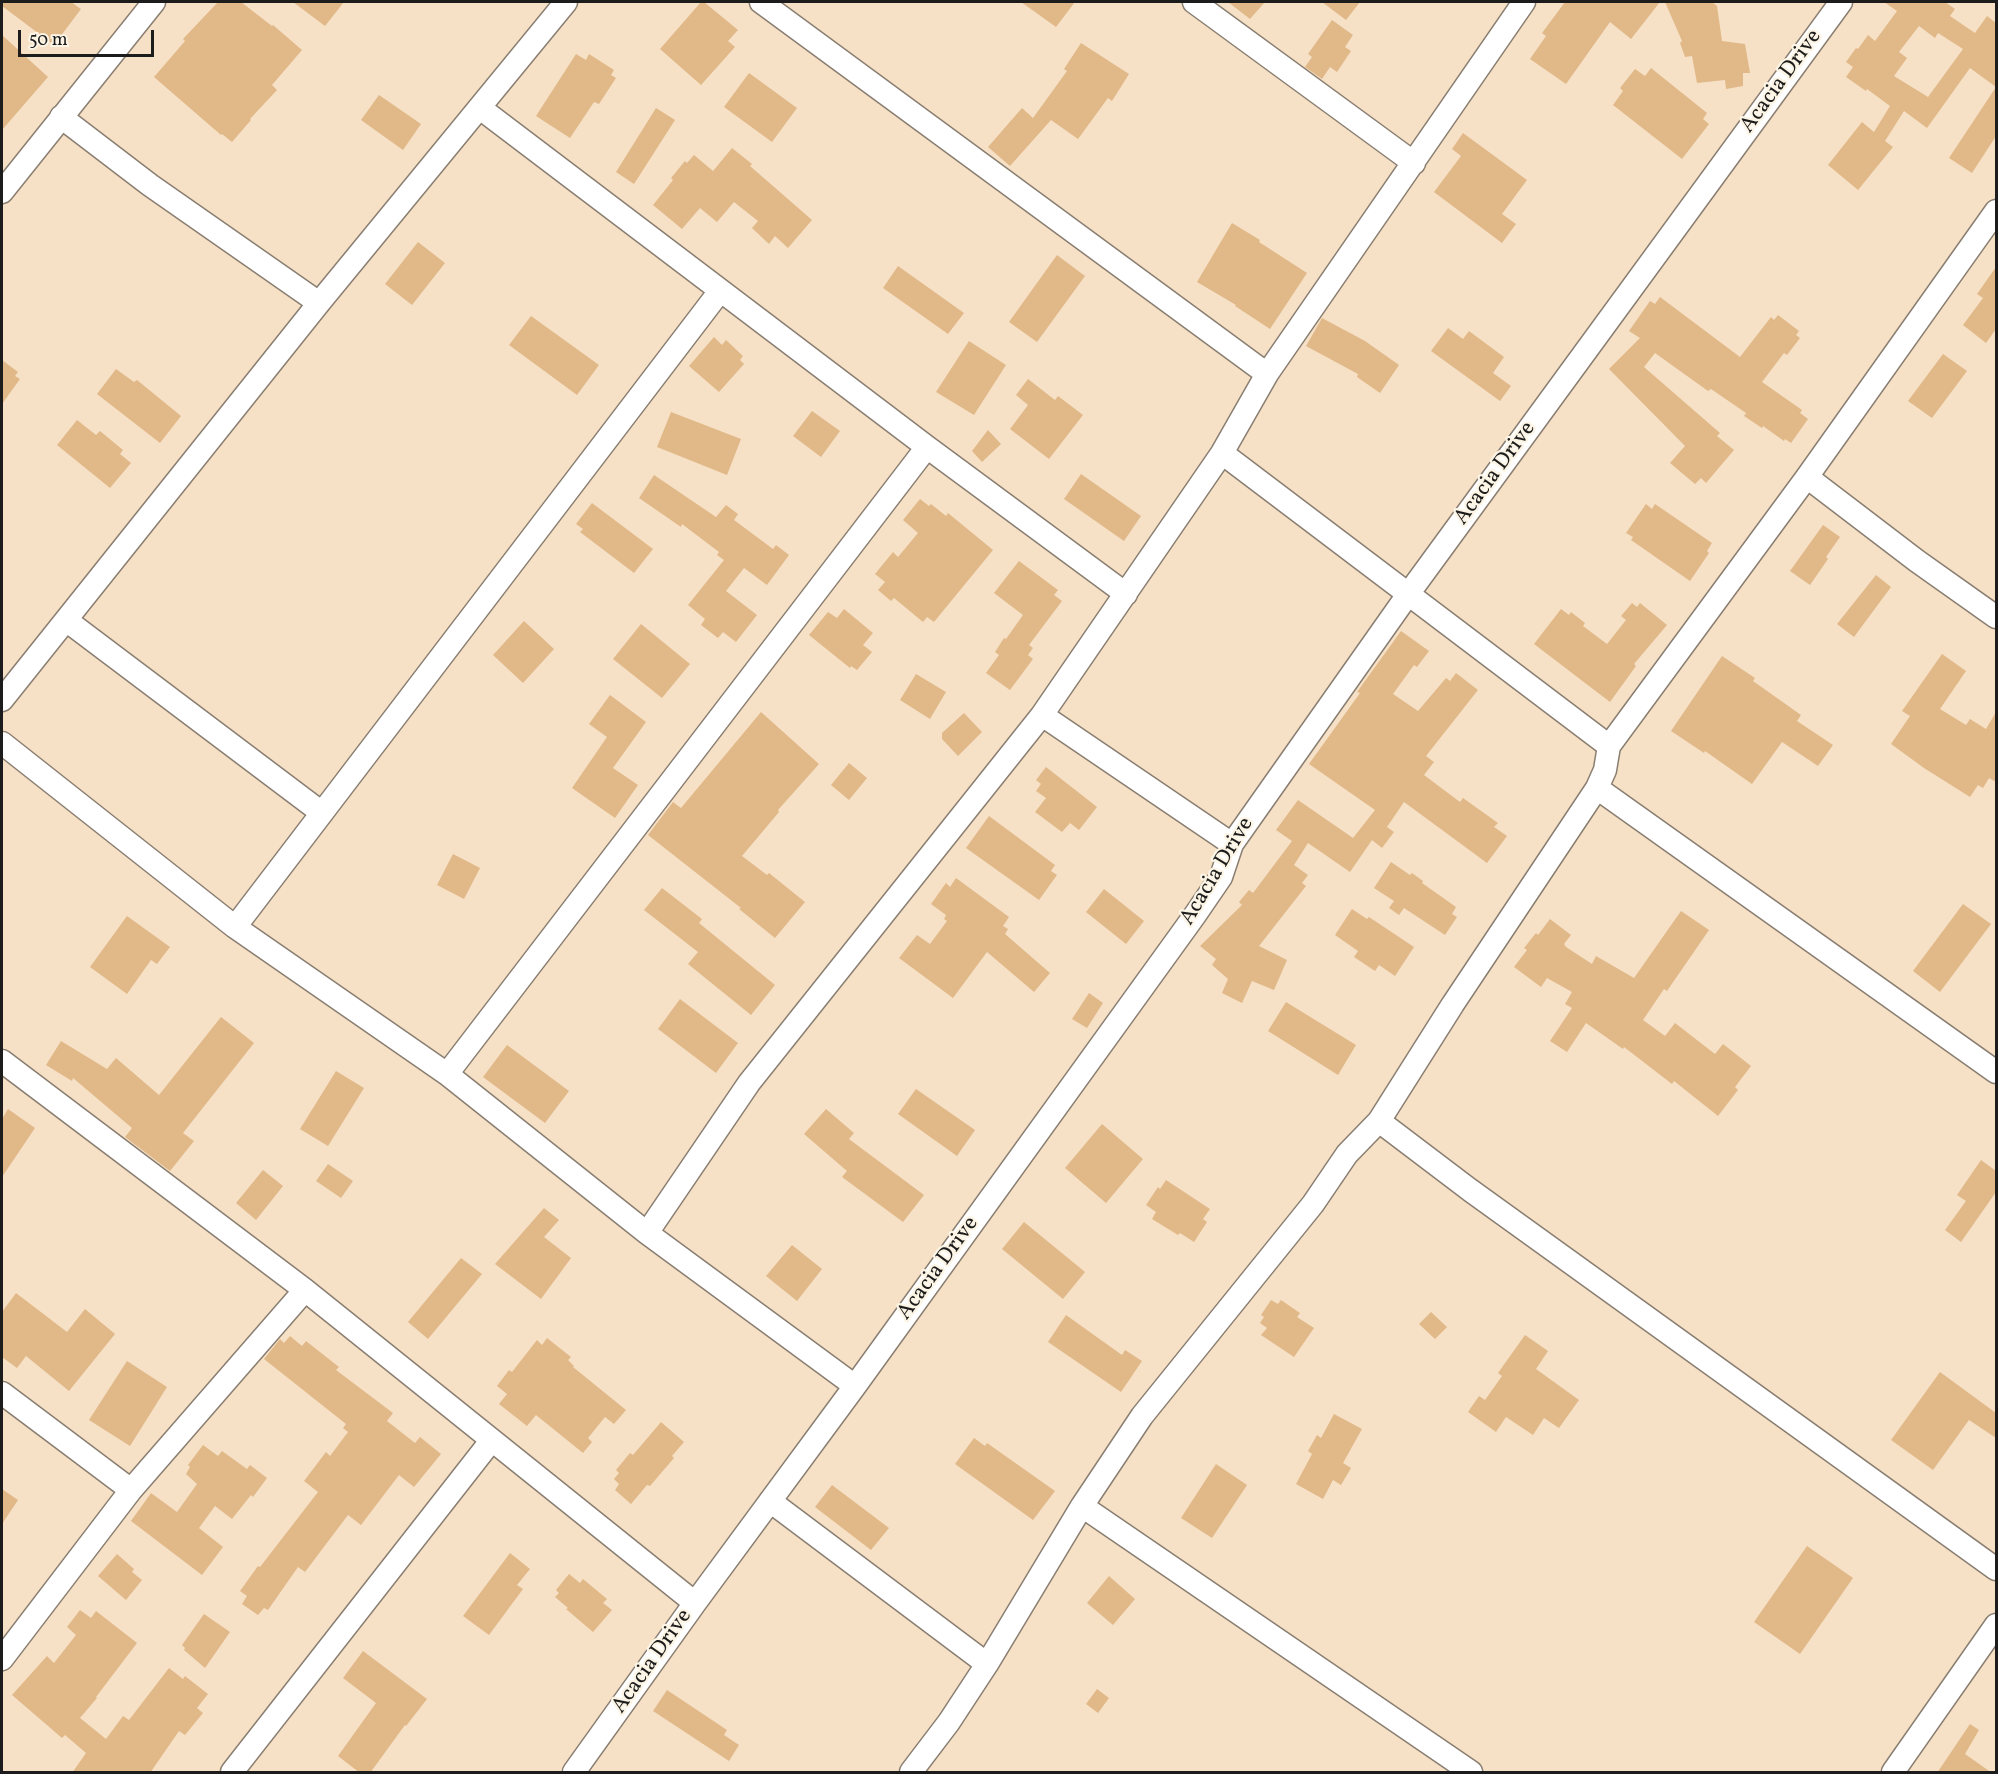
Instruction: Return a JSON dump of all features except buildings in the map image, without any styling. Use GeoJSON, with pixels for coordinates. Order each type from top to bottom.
{"type":"FeatureCollection","features":[{"type":"Feature","properties":{"kind":"street"},"geometry":{"type":"LineString","coordinates":[[2,192],[154,2]]}},
{"type":"Feature","properties":{"kind":"street"},"geometry":{"type":"LineString","coordinates":[[2,700],[319,303],[566,2]]}},
{"type":"Feature","properties":{"kind":"street"},"geometry":{"type":"LineString","coordinates":[[760,2],[1267,374]]}},
{"type":"Feature","properties":{"kind":"street"},"geometry":{"type":"LineString","coordinates":[[1194,2],[1414,163]]}},
{"type":"Feature","properties":{"kind":"street"},"geometry":{"type":"LineString","coordinates":[[647,1233],[748,1083],[1042,715],[1222,453],[1267,374],[1524,2]]}},
{"type":"Feature","properties":{"kind":"street","name":"Acacia Drive"},"geometry":{"type":"LineString","coordinates":[[574,1773],[694,1603],[855,1386],[1195,915],[1221,877],[1232,844],[1409,593],[1841,2]]}},
{"type":"Feature","properties":{"kind":"street"},"geometry":{"type":"LineString","coordinates":[[480,108],[927,447],[1126,594]]}},
{"type":"Feature","properties":{"kind":"street"},"geometry":{"type":"LineString","coordinates":[[61,117],[150,185],[319,303]]}},
{"type":"Feature","properties":{"kind":"street"},"geometry":{"type":"LineString","coordinates":[[911,1773],[949,1722],[987,1664],[1082,1506],[1143,1416],[1313,1204],[1347,1154],[1379,1120],[1453,1004],[1597,788],[1605,770],[1609,746],[1807,477],[1996,211]]}},
{"type":"Feature","properties":{"kind":"street"},"geometry":{"type":"LineString","coordinates":[[235,927],[720,291]]}},
{"type":"Feature","properties":{"kind":"street"},"geometry":{"type":"LineString","coordinates":[[447,1074],[927,447]]}},
{"type":"Feature","properties":{"kind":"street"},"geometry":{"type":"LineString","coordinates":[[1222,453],[1609,746]]}},
{"type":"Feature","properties":{"kind":"street"},"geometry":{"type":"LineString","coordinates":[[1807,477],[1917,561],[1996,617]]}},
{"type":"Feature","properties":{"kind":"street"},"geometry":{"type":"LineString","coordinates":[[66,620],[322,813]]}},
{"type":"Feature","properties":{"kind":"street"},"geometry":{"type":"LineString","coordinates":[[1042,715],[1232,844]]}},
{"type":"Feature","properties":{"kind":"street"},"geometry":{"type":"LineString","coordinates":[[2,743],[235,927],[447,1074],[647,1233],[855,1386]]}},
{"type":"Feature","properties":{"kind":"street"},"geometry":{"type":"LineString","coordinates":[[1597,788],[1996,1072]]}},
{"type":"Feature","properties":{"kind":"street"},"geometry":{"type":"LineString","coordinates":[[2,1061],[304,1290],[694,1603]]}},
{"type":"Feature","properties":{"kind":"street"},"geometry":{"type":"LineString","coordinates":[[1379,1120],[1470,1190],[1996,1569]]}},
{"type":"Feature","properties":{"kind":"street"},"geometry":{"type":"LineString","coordinates":[[2,1659],[131,1490],[304,1290]]}},
{"type":"Feature","properties":{"kind":"street"},"geometry":{"type":"LineString","coordinates":[[2,1394],[131,1490]]}},
{"type":"Feature","properties":{"kind":"street"},"geometry":{"type":"LineString","coordinates":[[232,1773],[491,1441]]}},
{"type":"Feature","properties":{"kind":"street"},"geometry":{"type":"LineString","coordinates":[[770,1501],[987,1664]]}},
{"type":"Feature","properties":{"kind":"street"},"geometry":{"type":"LineString","coordinates":[[1082,1506],[1471,1773]]}},
{"type":"Feature","properties":{"kind":"street"},"geometry":{"type":"LineString","coordinates":[[1893,1773],[1996,1625]]}}]}
